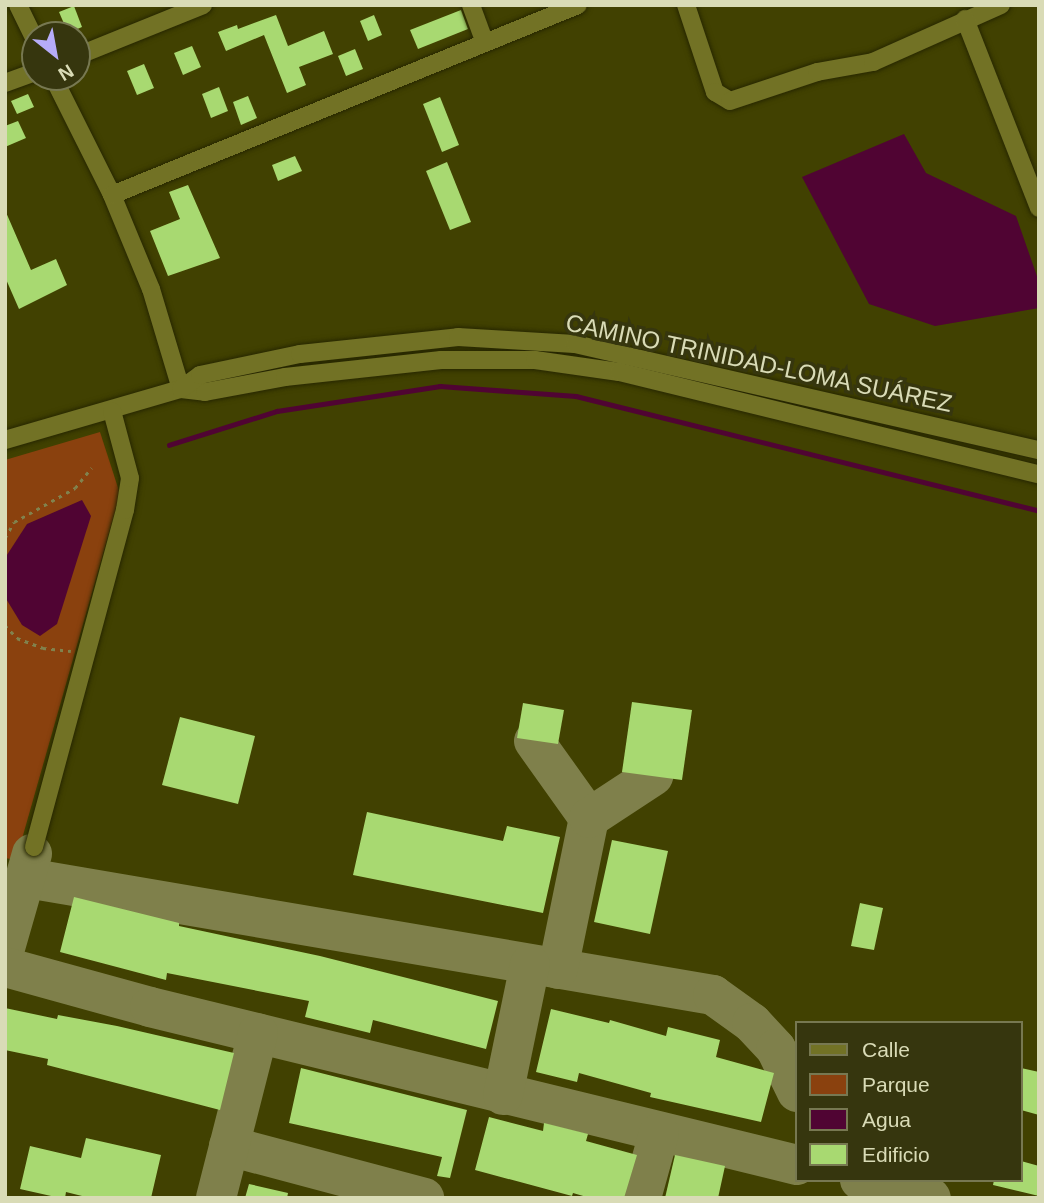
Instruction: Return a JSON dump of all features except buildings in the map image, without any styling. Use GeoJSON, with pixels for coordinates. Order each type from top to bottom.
{"type":"FeatureCollection","features":[{"type":"Feature","properties":{"kind":"street"},"geometry":{"type":"LineString","coordinates":[[18,5],[26,21]]}},
{"type":"Feature","properties":{"kind":"street"},"geometry":{"type":"LineString","coordinates":[[91,50],[203,5]]}},
{"type":"Feature","properties":{"kind":"street"},"geometry":{"type":"LineString","coordinates":[[471,5],[485,43]]}},
{"type":"Feature","properties":{"kind":"street"},"geometry":{"type":"LineString","coordinates":[[113,195],[578,5]]}},
{"type":"Feature","properties":{"kind":"street"},"geometry":{"type":"LineString","coordinates":[[686,5],[715,92],[730,101],[817,72],[873,62],[1001,5]]}},
{"type":"Feature","properties":{"kind":"street"},"geometry":{"type":"LineString","coordinates":[[965,19],[1039,208]]}},
{"type":"Feature","properties":{"kind":"street"},"geometry":{"type":"LineString","coordinates":[[60,91],[113,195],[152,289],[181,389]]}},
{"type":"Feature","properties":{"kind":"street","name":"CAMINO TRINIDAD-LOMA SUÁREZ"},"geometry":{"type":"LineString","coordinates":[[5,440],[181,389],[200,376],[300,354],[458,337],[511,338],[575,344],[1039,450]]}},
{"type":"Feature","properties":{"kind":"street","name":"CAMINO TRINIDAD-LOMA SUÁREZ"},"geometry":{"type":"LineString","coordinates":[[181,389],[205,392],[285,377],[441,360],[535,360],[619,372],[1039,474]]}},
{"type":"Feature","properties":{"kind":"street"},"geometry":{"type":"LineString","coordinates":[[34,847],[125,510],[130,478],[112,411]]}},
{"type":"Feature","properties":{"kind":"path"},"geometry":{"type":"LineString","coordinates":[[5,538],[14,523],[75,488],[91,468]]}},
{"type":"Feature","properties":{"kind":"path"},"geometry":{"type":"LineString","coordinates":[[5,625],[17,638],[43,648],[88,653]]}},
{"type":"Feature","properties":{"kind":"green space"},"geometry":{"type":"Polygon","coordinates":[[[100,432],[120,494],[16,860],[5,858],[5,460],[100,432]]]}},
{"type":"Feature","properties":{"kind":"water"},"geometry":{"type":"Polygon","coordinates":[[[904,134],[926,173],[1016,216],[1039,282],[1039,308],[935,326],[869,304],[802,177],[904,134]]]}},
{"type":"Feature","properties":{"kind":"water"},"geometry":{"type":"Polygon","coordinates":[[[82,500],[91,516],[57,624],[40,636],[22,625],[5,597],[5,558],[27,524],[82,500]]]}},
{"type":"Feature","properties":{"kind":"waterway"},"geometry":{"type":"LineString","coordinates":[[169,445],[277,411],[440,386],[576,396],[1039,511]]}},
{"type":"Feature","properties":{"kind":"taxiway"},"geometry":{"type":"LineString","coordinates":[[534,741],[589,818]]}},
{"type":"Feature","properties":{"kind":"taxiway"},"geometry":{"type":"LineString","coordinates":[[558,969],[589,818],[653,776]]}},
{"type":"Feature","properties":{"kind":"taxiway"},"geometry":{"type":"LineString","coordinates":[[5,948],[32,854]]}},
{"type":"Feature","properties":{"kind":"taxiway"},"geometry":{"type":"LineString","coordinates":[[27,878],[713,995],[752,1023],[776,1049],[796,1090]]}},
{"type":"Feature","properties":{"kind":"taxiway"},"geometry":{"type":"LineString","coordinates":[[503,1095],[530,965]]}},
{"type":"Feature","properties":{"kind":"taxiway"},"geometry":{"type":"LineString","coordinates":[[5,967],[150,1007],[796,1165]]}},
{"type":"Feature","properties":{"kind":"taxiway"},"geometry":{"type":"LineString","coordinates":[[216,1198],[258,1033]]}},
{"type":"Feature","properties":{"kind":"taxiway"},"geometry":{"type":"LineString","coordinates":[[641,1198],[659,1133]]}},
{"type":"Feature","properties":{"kind":"taxiway"},"geometry":{"type":"LineString","coordinates":[[229,1146],[424,1198]]}},
{"type":"Feature","properties":{"kind":"taxiway"},"geometry":{"type":"LineString","coordinates":[[868,1182],[931,1198]]}}]}
